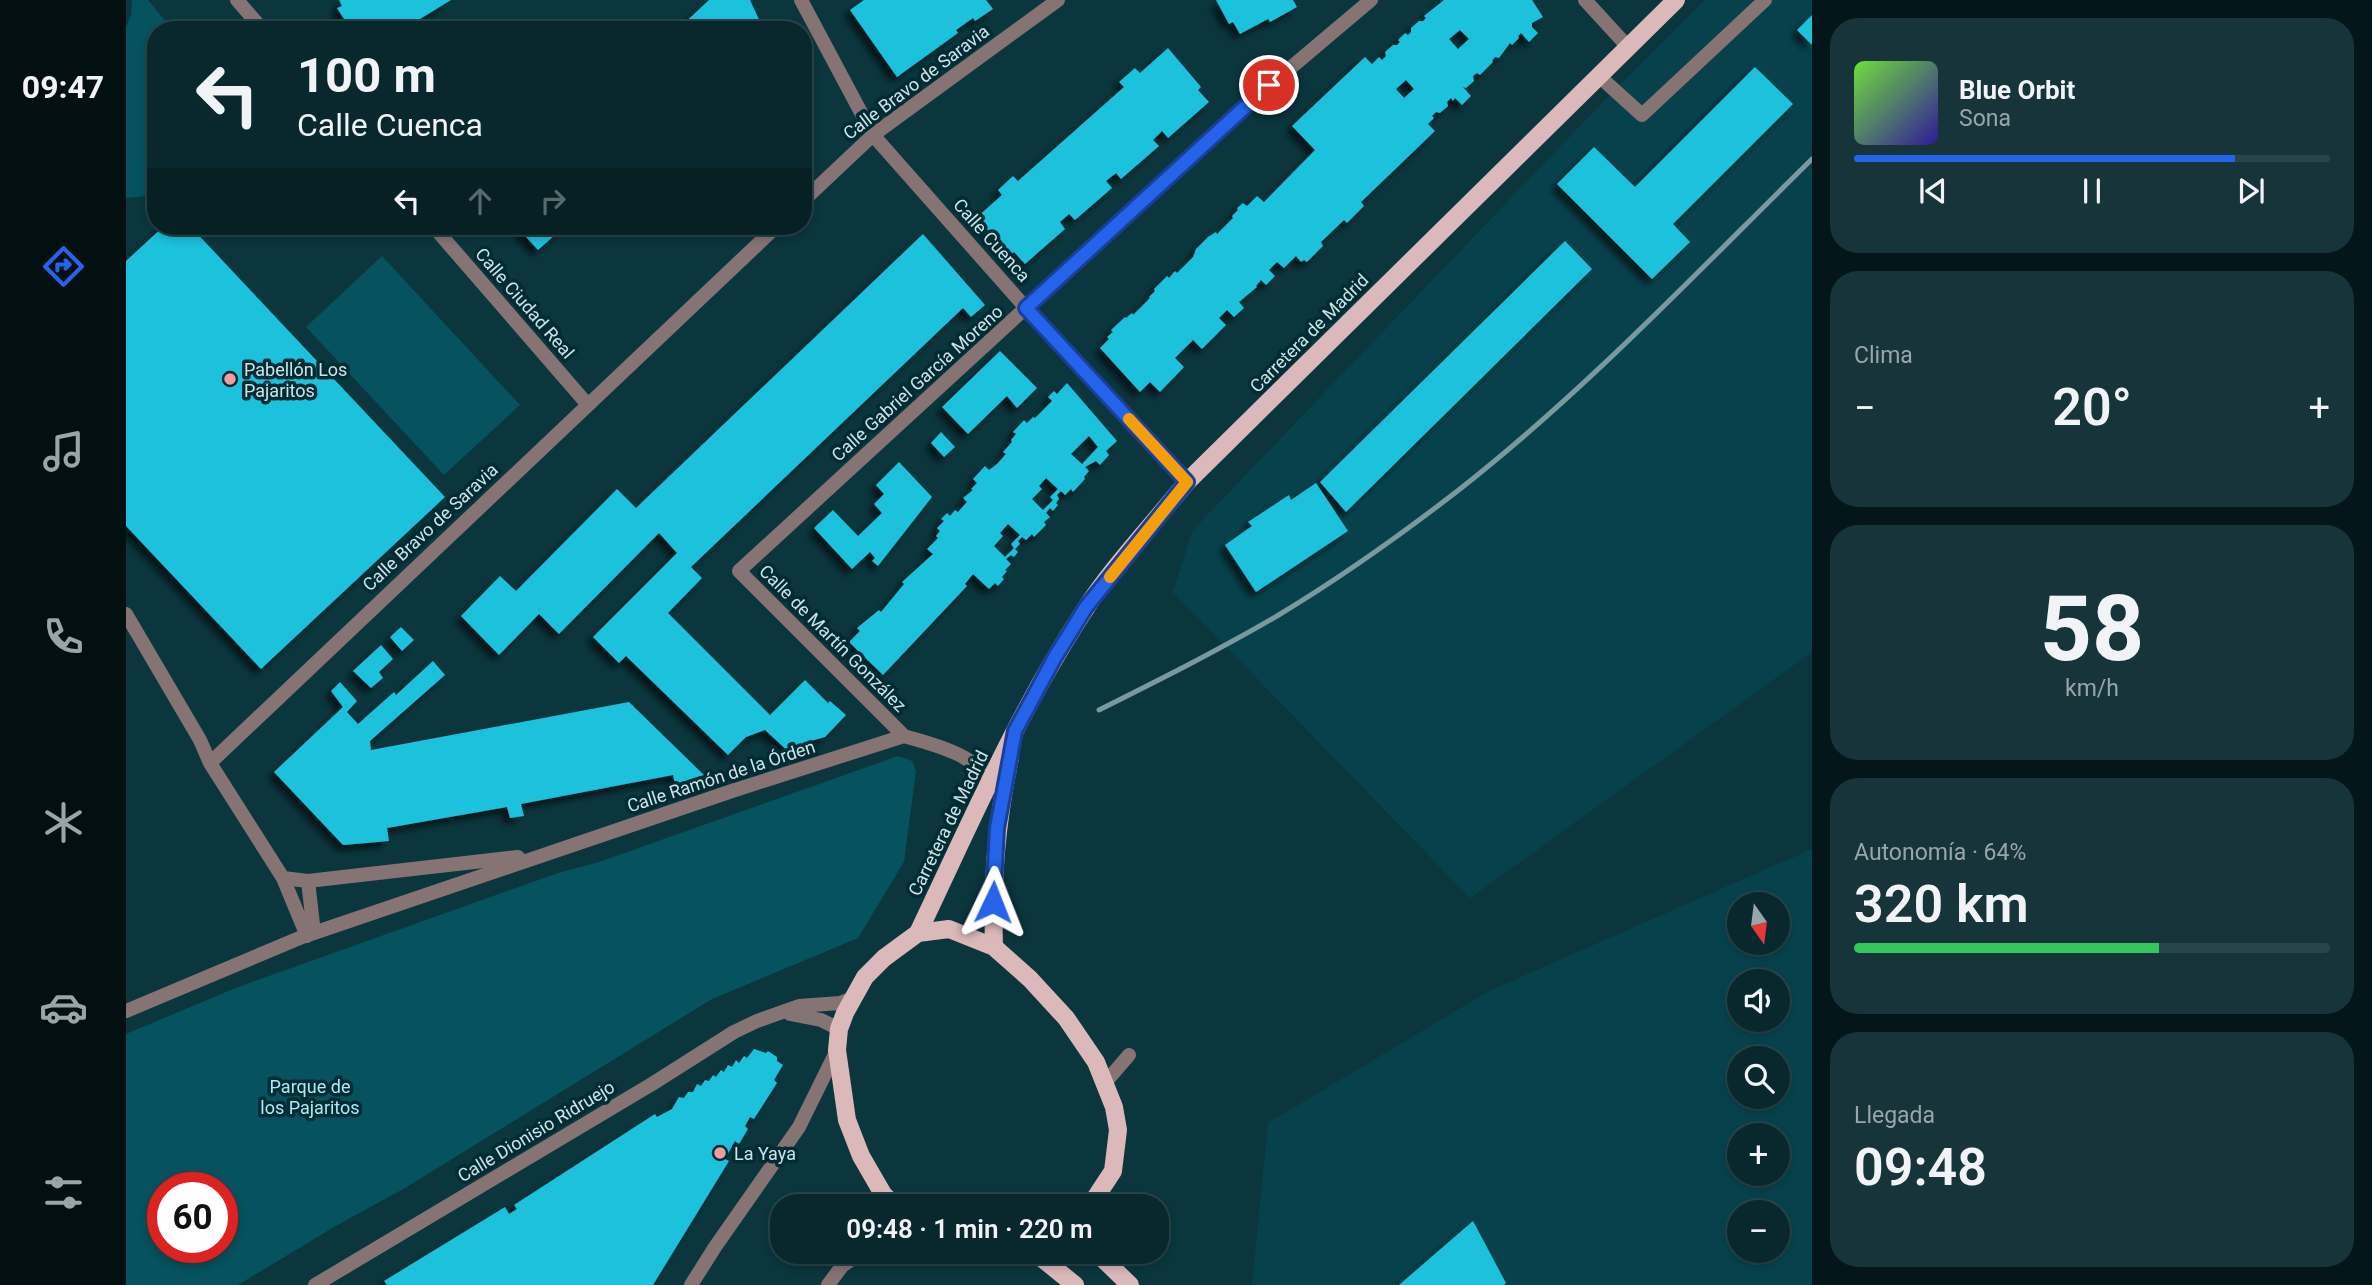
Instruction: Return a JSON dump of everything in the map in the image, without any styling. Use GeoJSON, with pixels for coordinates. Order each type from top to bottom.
{"type":"FeatureCollection","features":[{"type":"Feature","properties":{"kind":"main road","name":"Carretera de Madrid"},"geometry":{"type":"LineString","coordinates":[[918,933],[1015,731],[1055,657],[1086,607],[1187,482],[1676,0]]}},
{"type":"Feature","properties":{"kind":"main road","name":"Carretera de Madrid"},"geometry":{"type":"LineString","coordinates":[[994,947],[994,864],[1002,798],[1015,731]]}},
{"type":"Feature","properties":{"kind":"main road"},"geometry":{"type":"LineString","coordinates":[[883,1194],[861,1156],[847,1120],[836,1050],[839,1029],[865,977],[884,958],[918,933],[949,929],[994,947],[1030,979],[1066,1018],[1097,1062],[1114,1107],[1118,1130],[1113,1171],[1098,1194]]}},
{"type":"Feature","properties":{"kind":"main road"},"geometry":{"type":"LineString","coordinates":[[1049,1264],[1075,1285]]}},
{"type":"Feature","properties":{"kind":"main road"},"geometry":{"type":"LineString","coordinates":[[1108,1264],[1130,1285]]}},
{"type":"Feature","properties":{"kind":"street"},"geometry":{"type":"LineString","coordinates":[[237,0],[255,21]]}},
{"type":"Feature","properties":{"kind":"street","name":"Calle Cuenca"},"geometry":{"type":"LineString","coordinates":[[801,0],[873,135],[1026,308],[1187,482]]}},
{"type":"Feature","properties":{"kind":"street","name":"Calle Bravo de Saravia"},"geometry":{"type":"LineString","coordinates":[[812,193],[873,135],[1058,0]]}},
{"type":"Feature","properties":{"kind":"street","name":"Calle Gabriel García Moreno"},"geometry":{"type":"LineString","coordinates":[[739,571],[1248,103],[1371,0]]}},
{"type":"Feature","properties":{"kind":"street"},"geometry":{"type":"LineString","coordinates":[[1585,0],[1629,48]]}},
{"type":"Feature","properties":{"kind":"street"},"geometry":{"type":"LineString","coordinates":[[1598,76],[1642,115],[1765,0]]}},
{"type":"Feature","properties":{"kind":"street","name":"Calle Ciudad Real"},"geometry":{"type":"LineString","coordinates":[[441,235],[588,405]]}},
{"type":"Feature","properties":{"kind":"street","name":"Calle Bravo de Saravia"},"geometry":{"type":"LineString","coordinates":[[209,763],[767,235]]}},
{"type":"Feature","properties":{"kind":"street","name":"Calle de Martín González"},"geometry":{"type":"LineString","coordinates":[[739,571],[904,736],[935,744],[972,762],[992,780],[1002,798]]}},
{"type":"Feature","properties":{"kind":"street"},"geometry":{"type":"LineString","coordinates":[[126,614],[200,740],[209,763],[283,878],[311,935]]}},
{"type":"Feature","properties":{"kind":"street","name":"Calle Ramón de la Órden"},"geometry":{"type":"LineString","coordinates":[[126,1011],[311,935],[904,736]]}},
{"type":"Feature","properties":{"kind":"street","name":"Calle Ramón de la Órden"},"geometry":{"type":"LineString","coordinates":[[283,878],[308,881],[549,853]]}},
{"type":"Feature","properties":{"kind":"street"},"geometry":{"type":"LineString","coordinates":[[308,881],[311,935]]}},
{"type":"Feature","properties":{"kind":"street","name":"Calle Dionisio Ridruejo"},"geometry":{"type":"LineString","coordinates":[[315,1285],[652,1084],[734,1032],[799,1006],[840,1003],[853,998]]}},
{"type":"Feature","properties":{"kind":"street","name":"Calle Dionisio Ridruejo"},"geometry":{"type":"LineString","coordinates":[[778,1014],[805,1015],[839,1029]]}},
{"type":"Feature","properties":{"kind":"street"},"geometry":{"type":"LineString","coordinates":[[691,1285],[799,1127],[836,1050]]}},
{"type":"Feature","properties":{"kind":"street"},"geometry":{"type":"LineString","coordinates":[[1097,1062],[1112,1061],[1129,1055],[1104,1084]]}},
{"type":"Feature","properties":{"kind":"street"},"geometry":{"type":"LineString","coordinates":[[828,1285],[845,1264]]}},
{"type":"Feature","properties":{"kind":"shaded area"},"geometry":{"type":"Polygon","coordinates":[[[1705,0],[1812,0],[1812,652],[1470,898],[1173,592],[1192,531],[1601,104],[1705,0]]]}},
{"type":"Feature","properties":{"kind":"shaded area"},"geometry":{"type":"Polygon","coordinates":[[[1812,849],[1812,1285],[1252,1285],[1268,1123],[1489,991],[1812,849]]]}},
{"type":"Feature","properties":{"kind":"green space"},"geometry":{"type":"Polygon","coordinates":[[[132,0],[148,0],[166,21],[147,21],[147,196],[126,198],[126,27],[131,15],[132,0]]]}},
{"type":"Feature","properties":{"kind":"green space"},"geometry":{"type":"Polygon","coordinates":[[[382,256],[520,405],[444,475],[306,327],[382,256]]]}},
{"type":"Feature","properties":{"kind":"green space","name":"Parque de los Pajaritos"},"geometry":{"type":"Polygon","coordinates":[[[898,756],[912,761],[916,771],[904,862],[858,938],[712,999],[405,1188],[238,1285],[126,1285],[126,1034],[238,987],[558,873],[599,862],[898,756]]]}},
{"type":"Feature","properties":{"kind":"building"},"geometry":{"type":"Polygon","coordinates":[[[339,0],[451,0],[417,21],[345,21],[337,8],[342,6],[339,0]]]}},
{"type":"Feature","properties":{"kind":"building"},"geometry":{"type":"Polygon","coordinates":[[[709,0],[750,0],[760,21],[687,21],[709,0]]]}},
{"type":"Feature","properties":{"kind":"building"},"geometry":{"type":"Polygon","coordinates":[[[864,0],[986,0],[993,9],[956,30],[958,33],[897,77],[850,10],[864,0]]]}},
{"type":"Feature","properties":{"kind":"building"},"geometry":{"type":"Polygon","coordinates":[[[1216,0],[1293,0],[1297,7],[1240,34],[1233,22],[1229,24],[1216,0]]]}},
{"type":"Feature","properties":{"kind":"building"},"geometry":{"type":"Polygon","coordinates":[[[1444,0],[1532,0],[1543,17],[1532,23],[1538,33],[1529,42],[1521,33],[1499,58],[1495,57],[1480,75],[1477,73],[1473,76],[1474,81],[1466,88],[1463,87],[1471,96],[1462,105],[1455,98],[1453,101],[1451,98],[1447,102],[1448,106],[1432,116],[1434,118],[1428,124],[1435,131],[1361,202],[1364,206],[1347,223],[1344,220],[1321,242],[1323,246],[1307,262],[1301,262],[1296,256],[1284,268],[1277,262],[1269,270],[1275,276],[1266,285],[1261,280],[1257,287],[1239,302],[1244,308],[1234,317],[1227,310],[1219,318],[1226,325],[1202,349],[1193,340],[1175,358],[1184,367],[1160,392],[1150,382],[1140,392],[1100,348],[1109,339],[1107,337],[1113,332],[1111,330],[1125,317],[1132,313],[1133,315],[1167,276],[1169,278],[1175,271],[1177,273],[1208,237],[1216,232],[1217,234],[1233,218],[1237,208],[1243,203],[1247,206],[1257,196],[1264,202],[1315,150],[1292,126],[1365,57],[1372,64],[1379,57],[1382,60],[1386,56],[1385,52],[1397,45],[1405,33],[1408,35],[1411,28],[1426,18],[1424,16],[1444,0]],[[1460,30],[1449,39],[1458,49],[1469,39],[1460,30]],[[1406,80],[1396,89],[1404,98],[1414,89],[1406,80]]]}},
{"type":"Feature","properties":{"kind":"building"},"geometry":{"type":"Polygon","coordinates":[[[1812,15],[1812,45],[1797,30],[1812,15]]]}},
{"type":"Feature","properties":{"kind":"building"},"geometry":{"type":"Polygon","coordinates":[[[1168,48],[1201,87],[1198,90],[1209,102],[1168,138],[1162,131],[1153,140],[1159,146],[1121,179],[1116,173],[1106,181],[1112,188],[1075,220],[1069,214],[1060,222],[1065,229],[1025,264],[1014,252],[1011,255],[976,218],[1002,195],[998,190],[1013,176],[1018,181],[1124,87],[1119,82],[1135,68],[1140,73],[1168,48]]]}},
{"type":"Feature","properties":{"kind":"building"},"geometry":{"type":"Polygon","coordinates":[[[1755,67],[1793,104],[1673,224],[1690,242],[1652,279],[1557,184],[1594,147],[1635,187],[1755,67]]]}},
{"type":"Feature","properties":{"kind":"building"},"geometry":{"type":"Polygon","coordinates":[[[923,234],[985,305],[971,317],[963,308],[691,567],[702,578],[668,613],[770,715],[805,680],[828,703],[830,701],[846,715],[825,737],[807,742],[790,753],[765,730],[746,737],[728,755],[626,656],[619,663],[593,637],[677,553],[659,533],[559,634],[539,614],[499,655],[461,616],[500,576],[516,591],[617,489],[636,508],[923,234]]]}},
{"type":"Feature","properties":{"kind":"building","name":"Pabellón Los Pajaritos"},"geometry":{"type":"Polygon","coordinates":[[[154,235],[198,235],[445,497],[261,669],[126,526],[126,261],[154,235]]]}},
{"type":"Feature","properties":{"kind":"building"},"geometry":{"type":"Polygon","coordinates":[[[524,235],[555,235],[538,250],[524,235]]]}},
{"type":"Feature","properties":{"kind":"building"},"geometry":{"type":"Polygon","coordinates":[[[1565,241],[1592,269],[1346,512],[1320,482],[1565,241]]]}},
{"type":"Feature","properties":{"kind":"building"},"geometry":{"type":"Polygon","coordinates":[[[1000,351],[1037,388],[1017,408],[1007,396],[968,434],[942,407],[1000,351]]]}},
{"type":"Feature","properties":{"kind":"building"},"geometry":{"type":"Polygon","coordinates":[[[1067,383],[1117,441],[1106,451],[1109,455],[1100,465],[1096,461],[1085,467],[1089,471],[1073,492],[1071,489],[1065,495],[1061,491],[1057,495],[1058,505],[1053,511],[1050,508],[1046,513],[1050,517],[1044,522],[1046,525],[1034,537],[1032,534],[1026,540],[1022,537],[1018,541],[1020,544],[1015,549],[1018,552],[1014,557],[1011,555],[1006,559],[1011,564],[1005,570],[1007,571],[1002,577],[1004,579],[998,586],[995,583],[989,589],[973,574],[965,584],[967,586],[883,675],[849,642],[860,631],[857,628],[879,610],[881,612],[904,584],[902,582],[933,554],[927,549],[938,538],[936,536],[940,531],[937,528],[944,521],[941,519],[947,513],[950,516],[955,510],[958,512],[967,502],[963,498],[977,483],[973,479],[985,466],[989,470],[997,464],[1006,454],[1003,452],[1016,434],[1013,432],[1024,420],[1027,423],[1035,418],[1052,401],[1048,397],[1054,391],[1057,394],[1067,383]],[[1089,436],[1071,454],[1082,464],[1098,447],[1089,436]],[[1046,478],[1039,486],[1042,489],[1032,499],[1043,510],[1053,500],[1050,497],[1058,489],[1046,478]],[[1008,524],[1000,533],[1003,536],[994,546],[1005,557],[1014,548],[1011,544],[1020,535],[1008,524]]]}},
{"type":"Feature","properties":{"kind":"building"},"geometry":{"type":"Polygon","coordinates":[[[941,432],[955,447],[944,457],[931,443],[941,432]]]}},
{"type":"Feature","properties":{"kind":"building"},"geometry":{"type":"Polygon","coordinates":[[[899,462],[932,497],[878,566],[872,561],[875,558],[870,552],[852,569],[814,528],[833,510],[858,536],[882,513],[874,504],[884,494],[876,485],[899,462]]]}},
{"type":"Feature","properties":{"kind":"building"},"geometry":{"type":"Polygon","coordinates":[[[1316,483],[1348,531],[1256,592],[1225,545],[1252,526],[1248,522],[1289,495],[1291,500],[1316,483]]]}},
{"type":"Feature","properties":{"kind":"building"},"geometry":{"type":"Polygon","coordinates":[[[401,627],[414,640],[402,651],[390,637],[401,627]]]}},
{"type":"Feature","properties":{"kind":"building"},"geometry":{"type":"Polygon","coordinates":[[[381,645],[393,659],[379,672],[383,678],[371,688],[353,671],[381,645]]]}},
{"type":"Feature","properties":{"kind":"building"},"geometry":{"type":"Polygon","coordinates":[[[433,661],[445,675],[370,741],[371,750],[629,702],[704,775],[675,784],[673,775],[521,804],[524,816],[510,818],[507,807],[387,828],[389,841],[343,845],[274,772],[343,707],[331,691],[340,682],[357,701],[347,712],[358,724],[394,692],[396,695],[433,661]]]}},
{"type":"Feature","properties":{"kind":"building"},"geometry":{"type":"Polygon","coordinates":[[[754,1049],[766,1053],[768,1051],[783,1065],[774,1080],[777,1083],[754,1119],[750,1117],[745,1126],[748,1129],[739,1144],[735,1141],[725,1159],[729,1161],[653,1285],[387,1285],[384,1281],[505,1207],[509,1214],[517,1209],[514,1205],[655,1114],[657,1117],[672,1109],[679,1097],[684,1098],[688,1092],[693,1092],[697,1084],[701,1086],[713,1075],[716,1077],[721,1070],[724,1072],[728,1065],[732,1067],[736,1060],[739,1063],[744,1056],[747,1058],[754,1049]]]}},
{"type":"Feature","properties":{"kind":"building"},"geometry":{"type":"Polygon","coordinates":[[[1473,1221],[1506,1283],[1504,1285],[1399,1285],[1473,1221]]]}},
{"type":"Feature","properties":{"kind":"railway"},"geometry":{"type":"LineString","coordinates":[[1099,710],[1277,616],[1370,555],[1460,489],[1552,412],[1596,371],[1812,159]]}},
{"type":"Feature","properties":{"kind":"slow traffic"},"geometry":{"type":"LineString","coordinates":[[1110,577],[1187,482],[1129,419]]}},
{"type":"Feature","properties":{"kind":"place","name":"Pabellón Los Pajaritos"},"geometry":{"type":"Point","coordinates":[230,379]}},
{"type":"Feature","properties":{"kind":"place","name":"La Yaya"},"geometry":{"type":"Point","coordinates":[720,1153]}},
{"type":"Feature","properties":{"kind":"route"},"geometry":{"type":"LineString","coordinates":[[993,902],[997,828],[1015,731],[1086,607],[1187,482],[1026,308],[1269,85]]}}]}
